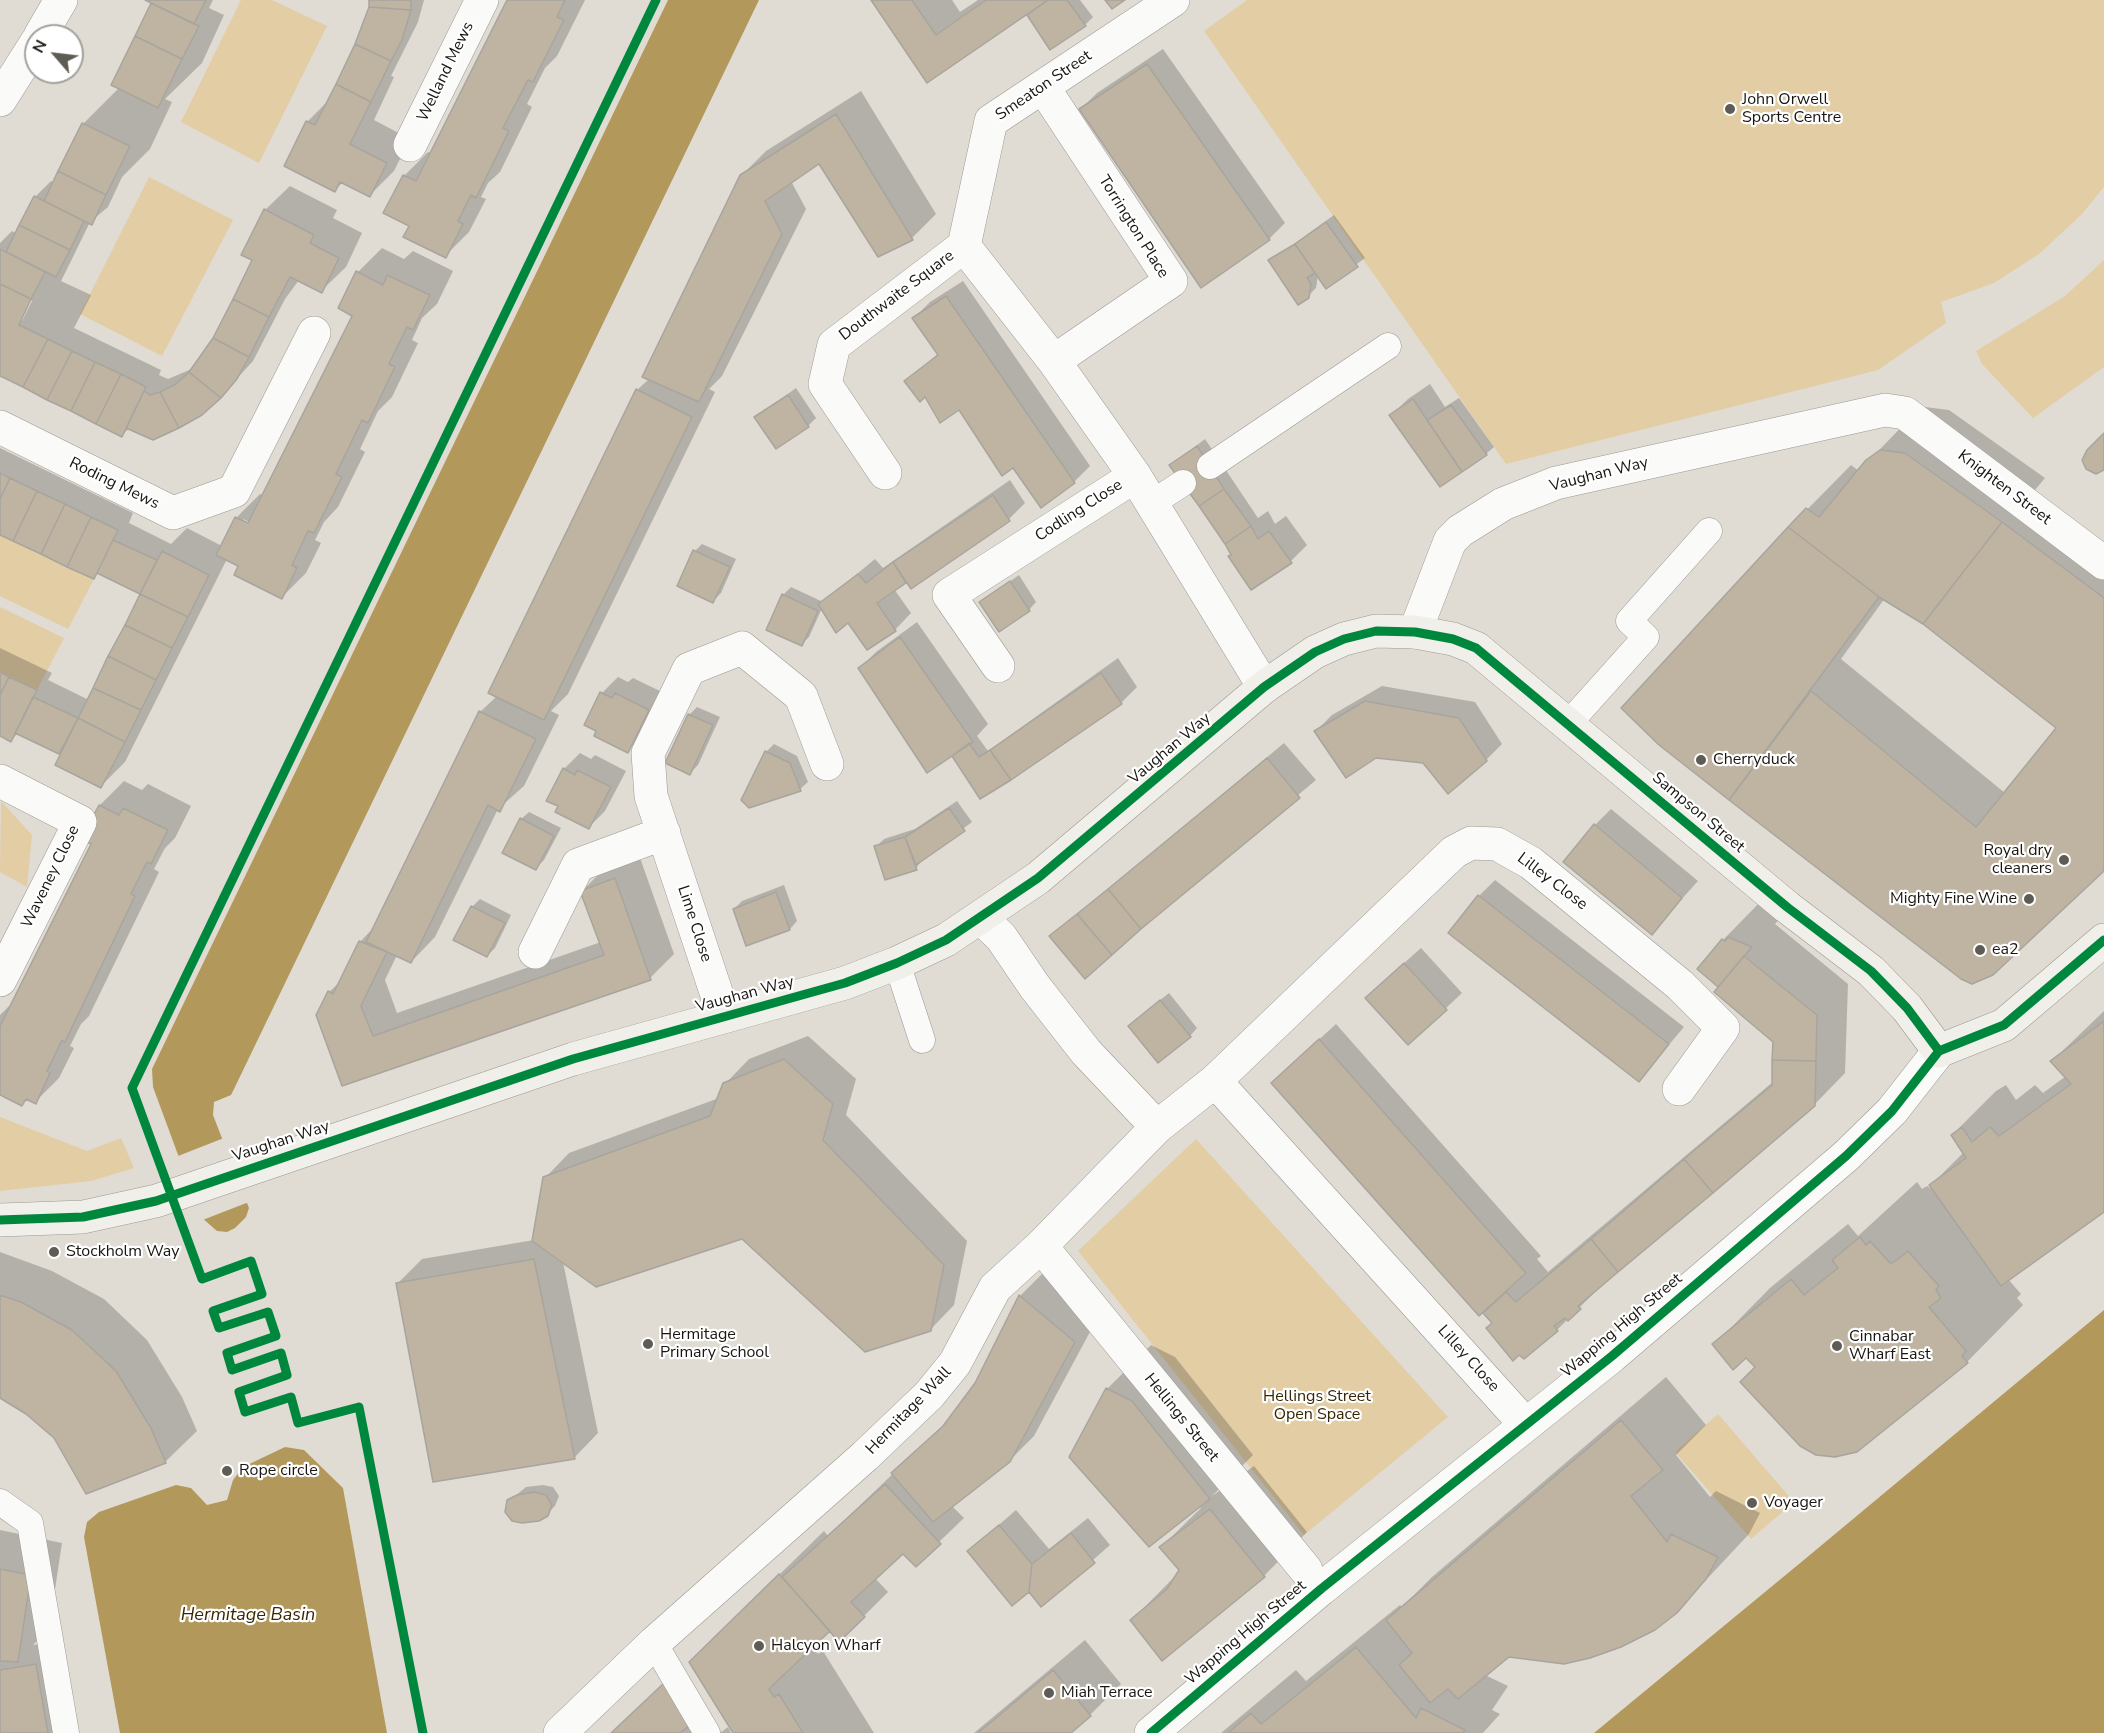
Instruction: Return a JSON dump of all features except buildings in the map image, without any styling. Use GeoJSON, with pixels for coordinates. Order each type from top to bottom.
{"type":"FeatureCollection","features":[{"type":"Feature","properties":{"kind":"street"},"geometry":{"type":"LineString","coordinates":[[47,24],[61,0]]}},
{"type":"Feature","properties":{"kind":"street","name":"Welland Mews"},"geometry":{"type":"LineString","coordinates":[[410,145],[482,0]]}},
{"type":"Feature","properties":{"kind":"street","name":"Smeaton Street"},"geometry":{"type":"LineString","coordinates":[[964,246],[991,121],[1173,0]]}},
{"type":"Feature","properties":{"kind":"street"},"geometry":{"type":"LineString","coordinates":[[0,100],[24,62]]}},
{"type":"Feature","properties":{"kind":"street","name":"Torrington Place"},"geometry":{"type":"LineString","coordinates":[[1042,87],[1171,281],[1054,361]]}},
{"type":"Feature","properties":{"kind":"street"},"geometry":{"type":"LineString","coordinates":[[964,246],[1054,361],[1135,476]]}},
{"type":"Feature","properties":{"kind":"street","name":"Douthwaite Square"},"geometry":{"type":"LineString","coordinates":[[885,472],[825,384],[834,345],[964,246]]}},
{"type":"Feature","properties":{"kind":"street","name":"Roding Mews"},"geometry":{"type":"LineString","coordinates":[[0,427],[173,513],[234,492],[314,333]]}},
{"type":"Feature","properties":{"kind":"street","name":"Vaughan Way"},"geometry":{"type":"LineString","coordinates":[[0,1220],[83,1217],[156,1201],[573,1059],[845,983],[897,963],[946,940],[1047,871],[1264,687],[1315,652],[1344,639],[1376,632],[1415,632],[1450,541],[1460,531],[1503,504],[1556,483],[1885,410],[1905,413]]}},
{"type":"Feature","properties":{"kind":"street","name":"Knighten Street"},"geometry":{"type":"LineString","coordinates":[[1905,413],[2104,563]]}},
{"type":"Feature","properties":{"kind":"street","name":"Codling Close"},"geometry":{"type":"LineString","coordinates":[[998,666],[949,595],[1135,476],[1264,687]]}},
{"type":"Feature","properties":{"kind":"street","name":"Sampson Street"},"geometry":{"type":"LineString","coordinates":[[1415,632],[1453,639],[1476,648],[1569,723],[1787,907],[1871,971],[1907,1008],[1939,1051]]}},
{"type":"Feature","properties":{"kind":"street","name":"Lime Close"},"geometry":{"type":"LineString","coordinates":[[724,1016],[651,796],[648,753],[690,669],[742,648],[801,696],[827,764]]}},
{"type":"Feature","properties":{"kind":"street","name":"Waveney Close"},"geometry":{"type":"LineString","coordinates":[[0,781],[80,822],[0,980]]}},
{"type":"Feature","properties":{"kind":"street"},"geometry":{"type":"LineString","coordinates":[[535,952],[578,865],[664,833]]}},
{"type":"Feature","properties":{"kind":"street","name":"Lilley Close"},"geometry":{"type":"LineString","coordinates":[[1157,1127],[1215,1082],[1454,852],[1471,843],[1497,844],[1532,863],[1680,985],[1724,1028],[1679,1089]]}},
{"type":"Feature","properties":{"kind":"street"},"geometry":{"type":"LineString","coordinates":[[981,918],[1000,937],[1035,987],[1086,1052],[1157,1127]]}},
{"type":"Feature","properties":{"kind":"street"},"geometry":{"type":"LineString","coordinates":[[1939,1051],[2004,1025],[2104,940]]}},
{"type":"Feature","properties":{"kind":"street","name":"Wapping High Street"},"geometry":{"type":"LineString","coordinates":[[1151,1733],[1314,1580],[1526,1425],[1612,1356],[1846,1156],[1892,1111],[1939,1051]]}},
{"type":"Feature","properties":{"kind":"street","name":"Lilley Close"},"geometry":{"type":"LineString","coordinates":[[1215,1082],[1526,1425]]}},
{"type":"Feature","properties":{"kind":"street","name":"Hermitage Wall"},"geometry":{"type":"LineString","coordinates":[[560,1733],[654,1643],[865,1456],[928,1395],[955,1363],[995,1288],[1041,1246],[1157,1127]]}},
{"type":"Feature","properties":{"kind":"street","name":"Hellings Street"},"geometry":{"type":"LineString","coordinates":[[1041,1246],[1314,1580]]}},
{"type":"Feature","properties":{"kind":"lane"},"geometry":{"type":"LineString","coordinates":[[1210,466],[1388,346]]}},
{"type":"Feature","properties":{"kind":"lane"},"geometry":{"type":"LineString","coordinates":[[1152,503],[1183,483]]}},
{"type":"Feature","properties":{"kind":"lane"},"geometry":{"type":"LineString","coordinates":[[1569,723],[1646,637],[1629,621],[1709,531]]}},
{"type":"Feature","properties":{"kind":"lane"},"geometry":{"type":"LineString","coordinates":[[897,963],[922,1040]]}},
{"type":"Feature","properties":{"kind":"lane"},"geometry":{"type":"LineString","coordinates":[[0,1502],[30,1523],[66,1733]]}},
{"type":"Feature","properties":{"kind":"lane"},"geometry":{"type":"LineString","coordinates":[[654,1643],[705,1732]]}},
{"type":"Feature","properties":{"kind":"green space"},"geometry":{"type":"Polygon","coordinates":[[[241,0],[272,0],[327,26],[259,163],[181,122],[241,0]]]}},
{"type":"Feature","properties":{"kind":"green space","name":"John Orwell Sports Centre"},"geometry":{"type":"Polygon","coordinates":[[[1247,0],[2104,0],[2104,187],[2081,215],[2039,254],[1994,283],[1941,302],[1946,323],[1878,370],[1506,464],[1204,31],[1247,0]]]}},
{"type":"Feature","properties":{"kind":"green space"},"geometry":{"type":"Polygon","coordinates":[[[149,177],[233,220],[162,356],[80,314],[149,177]]]}},
{"type":"Feature","properties":{"kind":"green space"},"geometry":{"type":"Polygon","coordinates":[[[2104,260],[2104,367],[2033,418],[1982,364],[1976,351],[2065,296],[2104,260]]]}},
{"type":"Feature","properties":{"kind":"green space"},"geometry":{"type":"Polygon","coordinates":[[[0,535],[94,579],[68,629],[0,596],[0,535]]]}},
{"type":"Feature","properties":{"kind":"green space"},"geometry":{"type":"Polygon","coordinates":[[[0,607],[64,638],[37,690],[0,672],[0,607]]]}},
{"type":"Feature","properties":{"kind":"green space"},"geometry":{"type":"Polygon","coordinates":[[[1,801],[32,835],[27,887],[0,872],[1,801]]]}},
{"type":"Feature","properties":{"kind":"green space"},"geometry":{"type":"Polygon","coordinates":[[[0,1117],[87,1151],[121,1138],[134,1168],[91,1181],[0,1191],[0,1117]]]}},
{"type":"Feature","properties":{"kind":"green space","name":"Hellings Street Open Space"},"geometry":{"type":"Polygon","coordinates":[[[1196,1139],[1448,1417],[1304,1535],[1078,1251],[1196,1139]]]}},
{"type":"Feature","properties":{"kind":"green space"},"geometry":{"type":"Polygon","coordinates":[[[1718,1414],[1794,1502],[1751,1539],[1675,1452],[1718,1414]]]}},
{"type":"Feature","properties":{"kind":"water"},"geometry":{"type":"Polygon","coordinates":[[[668,0],[759,0],[234,1089],[231,1095],[214,1102],[213,1115],[249,1208],[246,1217],[235,1228],[227,1232],[217,1231],[201,1217],[153,1087],[152,1069],[668,0]]]}},
{"type":"Feature","properties":{"kind":"water"},"geometry":{"type":"Polygon","coordinates":[[[2104,1310],[2104,1733],[1594,1733],[1805,1559],[2104,1310]]]}},
{"type":"Feature","properties":{"kind":"water","name":"Hermitage Basin"},"geometry":{"type":"Polygon","coordinates":[[[285,1447],[304,1450],[343,1488],[387,1733],[120,1733],[84,1537],[87,1522],[99,1512],[176,1485],[191,1488],[207,1505],[227,1500],[233,1480],[243,1467],[285,1447]]]}},
{"type":"Feature","properties":{"kind":"pier"},"geometry":{"type":"Polygon","coordinates":[[[224,1138],[249,1202],[200,1221],[178,1156],[224,1138]]]}},
{"type":"Feature","properties":{"kind":"cycle path"},"geometry":{"type":"LineString","coordinates":[[423,1733],[359,1407],[298,1423],[291,1397],[245,1412],[239,1392],[287,1375],[281,1353],[232,1370],[227,1353],[276,1336],[268,1312],[219,1328],[213,1311],[262,1294],[251,1261],[202,1279],[132,1088],[656,0]]}},
{"type":"Feature","properties":{"kind":"cycle path"},"geometry":{"type":"LineString","coordinates":[[0,1220],[83,1217],[156,1201],[573,1059],[845,983],[897,963],[946,940],[1038,878],[1264,687],[1315,652],[1344,639],[1376,631],[1415,632],[1453,639],[1476,648],[1787,907],[1871,971],[1907,1008],[1939,1051]]}},
{"type":"Feature","properties":{"kind":"cycle path"},"geometry":{"type":"LineString","coordinates":[[1151,1733],[1321,1589],[1612,1356],[1846,1156],[1892,1111],[1939,1051],[2004,1025],[2104,940]]}},
{"type":"Feature","properties":{"kind":"place","name":"John Orwell Sports Centre"},"geometry":{"type":"Point","coordinates":[1730,109]}},
{"type":"Feature","properties":{"kind":"place","name":"Cherryduck"},"geometry":{"type":"Point","coordinates":[1701,760]}},
{"type":"Feature","properties":{"kind":"place","name":"Royal dry cleaners"},"geometry":{"type":"Point","coordinates":[2064,860]}},
{"type":"Feature","properties":{"kind":"place","name":"Mighty Fine Wine"},"geometry":{"type":"Point","coordinates":[2029,899]}},
{"type":"Feature","properties":{"kind":"place","name":"ea2"},"geometry":{"type":"Point","coordinates":[1980,950]}},
{"type":"Feature","properties":{"kind":"place","name":"Stockholm Way"},"geometry":{"type":"Point","coordinates":[54,1252]}},
{"type":"Feature","properties":{"kind":"place","name":"Hermitage Primary School"},"geometry":{"type":"Point","coordinates":[648,1344]}},
{"type":"Feature","properties":{"kind":"place","name":"Cinnabar Wharf East"},"geometry":{"type":"Point","coordinates":[1837,1346]}},
{"type":"Feature","properties":{"kind":"place","name":"Rope circle"},"geometry":{"type":"Point","coordinates":[227,1471]}},
{"type":"Feature","properties":{"kind":"place","name":"Voyager"},"geometry":{"type":"Point","coordinates":[1752,1503]}},
{"type":"Feature","properties":{"kind":"place","name":"Halcyon Wharf"},"geometry":{"type":"Point","coordinates":[759,1646]}},
{"type":"Feature","properties":{"kind":"place","name":"Miah Terrace"},"geometry":{"type":"Point","coordinates":[1049,1693]}}]}
